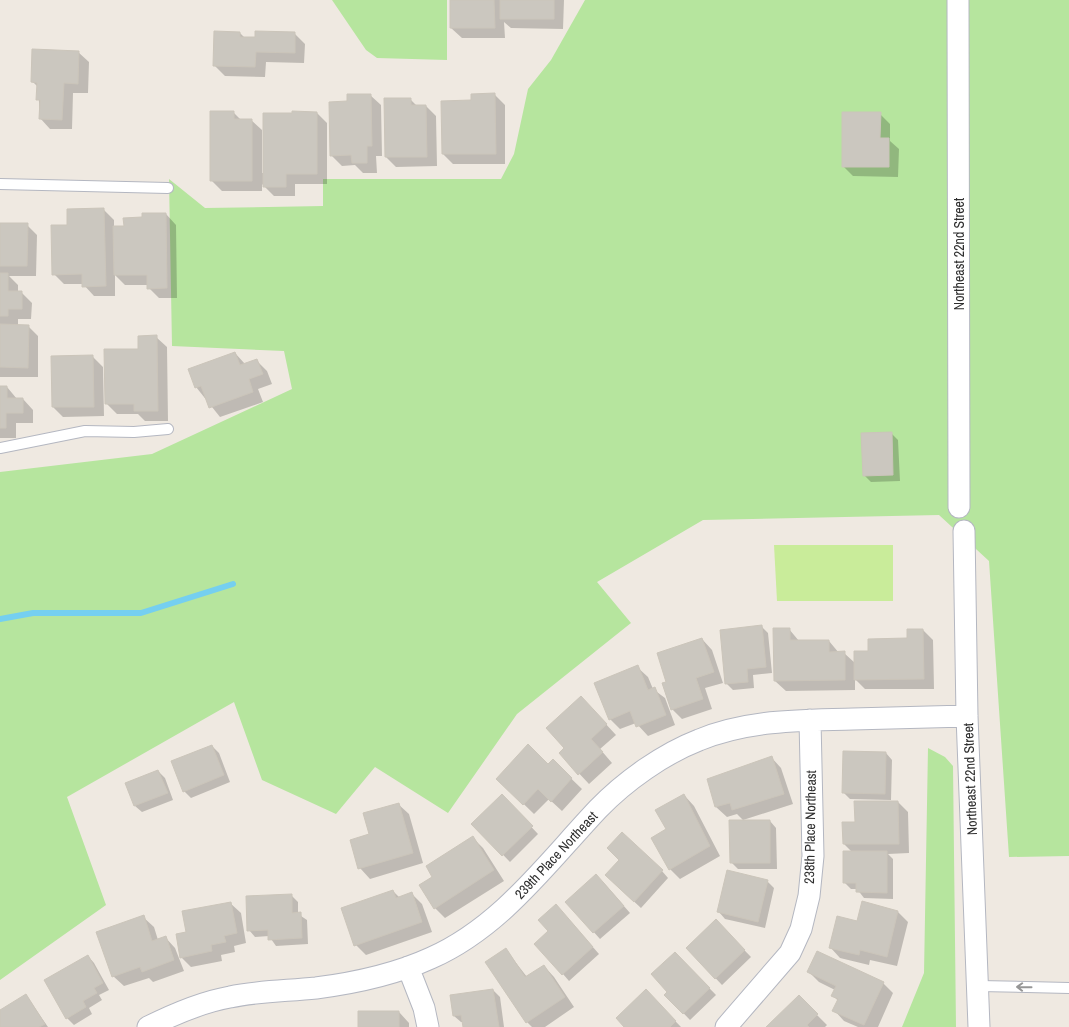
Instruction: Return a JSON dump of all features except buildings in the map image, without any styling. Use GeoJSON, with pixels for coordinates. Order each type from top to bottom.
{"type":"FeatureCollection","features":[{"type":"Feature","properties":{"kind":"street","name":"Northeast 22nd Street"},"geometry":{"type":"LineString","coordinates":[[958,0],[959,507]]}},
{"type":"Feature","properties":{"kind":"street","name":"Northeast 22nd Street"},"geometry":{"type":"LineString","coordinates":[[964,532],[967,716],[979,986],[979,1027]]}},
{"type":"Feature","properties":{"kind":"street","name":"239th Place Northeast"},"geometry":{"type":"LineString","coordinates":[[148,1027],[187,1009],[228,997],[329,986],[408,967],[447,949],[510,905],[600,807],[629,782],[665,758],[699,740],[731,730],[764,724],[810,720],[967,716]]}},
{"type":"Feature","properties":{"kind":"street","name":"238th Place Northeast"},"geometry":{"type":"LineString","coordinates":[[726,1027],[790,953],[800,929],[809,896],[812,856],[810,720]]}},
{"type":"Feature","properties":{"kind":"street"},"geometry":{"type":"LineString","coordinates":[[408,967],[424,1008],[428,1027]]}},
{"type":"Feature","properties":{"kind":"lane"},"geometry":{"type":"LineString","coordinates":[[0,184],[168,188]]}},
{"type":"Feature","properties":{"kind":"lane"},"geometry":{"type":"LineString","coordinates":[[0,448],[85,431],[134,432],[168,429]]}},
{"type":"Feature","properties":{"kind":"lane"},"geometry":{"type":"LineString","coordinates":[[979,986],[1069,988]]}},
{"type":"Feature","properties":{"kind":"green space"},"geometry":{"type":"Polygon","coordinates":[[[332,0],[447,0],[447,60],[377,58],[366,50],[332,0]]]}},
{"type":"Feature","properties":{"kind":"green space"},"geometry":{"type":"Polygon","coordinates":[[[585,0],[1069,0],[1069,856],[1009,857],[989,561],[939,515],[703,520],[597,582],[631,623],[517,714],[448,813],[375,767],[336,814],[262,780],[234,702],[67,797],[106,905],[0,980],[0,472],[152,454],[292,389],[284,351],[172,346],[169,179],[205,208],[323,206],[323,179],[501,179],[514,154],[528,89],[551,60],[585,0]]]}},
{"type":"Feature","properties":{"kind":"green space"},"geometry":{"type":"Polygon","coordinates":[[[774,545],[893,545],[893,601],[777,601],[774,545]]]}},
{"type":"Feature","properties":{"kind":"green space"},"geometry":{"type":"Polygon","coordinates":[[[928,748],[945,757],[953,766],[956,1027],[902,1027],[924,973],[928,748]]]}},
{"type":"Feature","properties":{"kind":"waterway"},"geometry":{"type":"LineString","coordinates":[[0,619],[33,613],[141,613],[233,584]]}}]}
